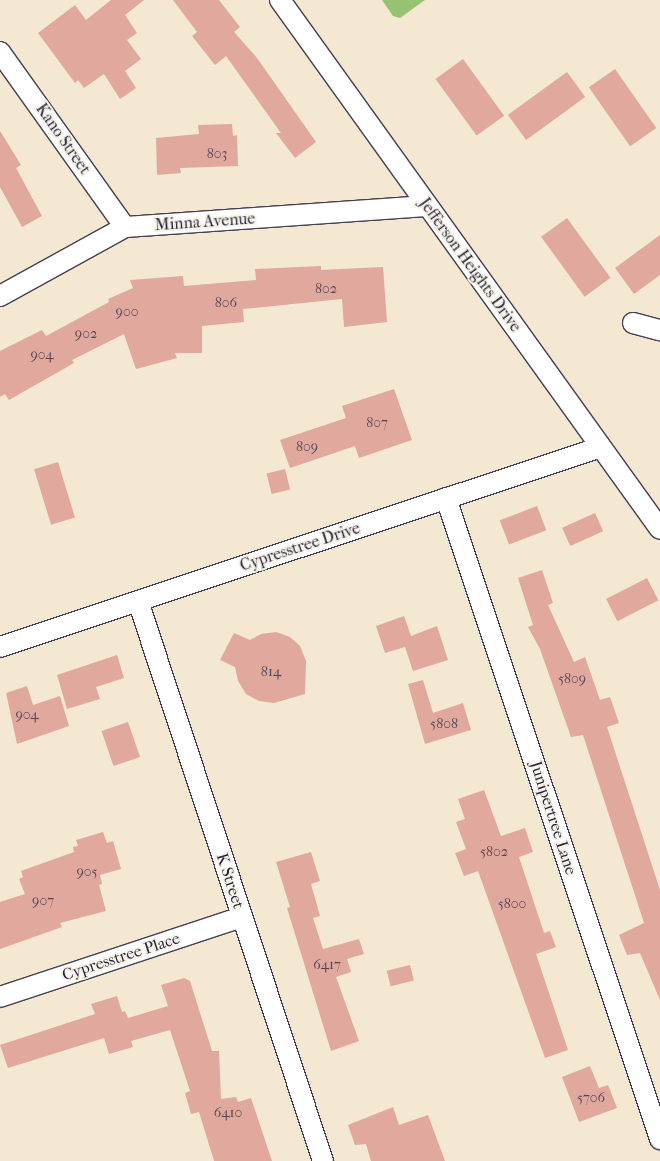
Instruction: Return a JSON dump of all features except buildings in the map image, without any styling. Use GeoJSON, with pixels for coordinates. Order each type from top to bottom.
{"type":"FeatureCollection","features":[{"type":"Feature","properties":{"kind":"street","name":"Jefferson Heights Drive"},"geometry":{"type":"LineString","coordinates":[[280,0],[660,528]]}},
{"type":"Feature","properties":{"kind":"street","name":"Kano Street"},"geometry":{"type":"LineString","coordinates":[[0,52],[125,227]]}},
{"type":"Feature","properties":{"kind":"street","name":"Minna Avenue"},"geometry":{"type":"LineString","coordinates":[[0,296],[125,227],[427,206]]}},
{"type":"Feature","properties":{"kind":"street"},"geometry":{"type":"LineString","coordinates":[[633,323],[660,330]]}},
{"type":"Feature","properties":{"kind":"street","name":"Cypresstree Drive"},"geometry":{"type":"LineString","coordinates":[[0,647],[601,447]]}},
{"type":"Feature","properties":{"kind":"street","name":"Junipertree Lane"},"geometry":{"type":"LineString","coordinates":[[446,498],[660,1139]]}},
{"type":"Feature","properties":{"kind":"street","name":"K Street"},"geometry":{"type":"LineString","coordinates":[[138,601],[323,1161]]}},
{"type":"Feature","properties":{"kind":"street","name":"Cypresstree Place"},"geometry":{"type":"LineString","coordinates":[[0,997],[242,917]]}},
{"type":"Feature","properties":{"kind":"green space"},"geometry":{"type":"Polygon","coordinates":[[[382,0],[425,0],[400,18],[393,16],[382,0]]]}}]}
